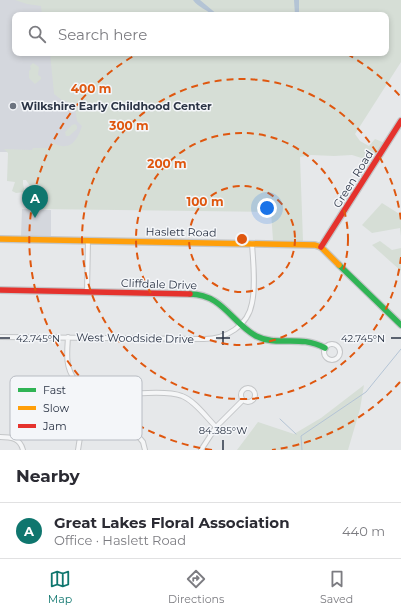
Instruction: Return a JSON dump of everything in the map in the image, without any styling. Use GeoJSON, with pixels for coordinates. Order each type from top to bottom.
{"type":"FeatureCollection","features":[{"type":"Feature","properties":{"kind":"street","name":"Green Road"},"geometry":{"type":"LineString","coordinates":[[321,247],[401,121]]}},
{"type":"Feature","properties":{"kind":"street","name":"Haslett Road"},"geometry":{"type":"LineString","coordinates":[[0,239],[306,244],[321,247]]}},
{"type":"Feature","properties":{"kind":"street"},"geometry":{"type":"LineString","coordinates":[[87,292],[88,240]]}},
{"type":"Feature","properties":{"kind":"street"},"geometry":{"type":"LineString","coordinates":[[242,324],[250,311],[253,298],[252,243]]}},
{"type":"Feature","properties":{"kind":"street"},"geometry":{"type":"LineString","coordinates":[[321,247],[401,325]]}},
{"type":"Feature","properties":{"kind":"street","name":"Cliffdale Drive"},"geometry":{"type":"LineString","coordinates":[[0,290],[198,294],[214,300],[251,332],[266,339],[307,341],[319,344],[325,348]]}},
{"type":"Feature","properties":{"kind":"street","name":"West Woodside Drive"},"geometry":{"type":"LineString","coordinates":[[0,337],[209,339],[225,336],[242,324]]}},
{"type":"Feature","properties":{"kind":"street"},"geometry":{"type":"LineString","coordinates":[[68,337],[67,363],[72,376]]}},
{"type":"Feature","properties":{"kind":"street"},"geometry":{"type":"LineString","coordinates":[[142,394],[178,395],[188,399],[216,427]]}},
{"type":"Feature","properties":{"kind":"street"},"geometry":{"type":"LineString","coordinates":[[202,450],[216,427],[243,400]]}},
{"type":"Feature","properties":{"kind":"street"},"geometry":{"type":"LineString","coordinates":[[0,437],[10,438]]}},
{"type":"Feature","properties":{"kind":"street"},"geometry":{"type":"LineString","coordinates":[[17,440],[24,450]]}},
{"type":"Feature","properties":{"kind":"street"},"geometry":{"type":"LineString","coordinates":[[78,450],[80,440]]}},
{"type":"Feature","properties":{"kind":"street"},"geometry":{"type":"LineString","coordinates":[[141,440],[145,450]]}},
{"type":"Feature","properties":{"kind":"shaded area"},"geometry":{"type":"Polygon","coordinates":[[[0,0],[36,0],[54,12],[12,12],[12,56],[61,56],[84,102],[85,144],[79,152],[0,152],[0,0]]]}},
{"type":"Feature","properties":{"kind":"shaded area"},"geometry":{"type":"Polygon","coordinates":[[[15,0],[401,0],[401,62],[355,134],[360,141],[369,146],[375,139],[385,143],[371,159],[368,160],[352,155],[311,155],[300,157],[303,241],[273,240],[271,212],[38,209],[38,204],[36,204],[35,197],[33,197],[30,186],[26,180],[23,180],[25,192],[16,193],[12,191],[15,182],[7,181],[8,153],[4,149],[32,150],[33,148],[49,148],[53,143],[68,146],[72,144],[78,136],[82,126],[77,121],[75,107],[66,101],[63,101],[54,94],[50,56],[389,56],[389,12],[42,12],[41,6],[15,0]]]}},
{"type":"Feature","properties":{"kind":"shaded area"},"geometry":{"type":"Polygon","coordinates":[[[33,63],[39,67],[38,75],[41,77],[41,79],[35,84],[29,78],[29,71],[31,69],[30,66],[33,63]]]}},
{"type":"Feature","properties":{"kind":"shaded area"},"geometry":{"type":"Polygon","coordinates":[[[75,124],[77,129],[69,136],[66,136],[65,132],[75,124]]]}},
{"type":"Feature","properties":{"kind":"shaded area"},"geometry":{"type":"Polygon","coordinates":[[[382,203],[401,215],[401,236],[400,228],[372,233],[362,225],[382,203]]]}},
{"type":"Feature","properties":{"kind":"shaded area"},"geometry":{"type":"Polygon","coordinates":[[[22,209],[51,210],[51,237],[21,236],[22,209]]]}},
{"type":"Feature","properties":{"kind":"shaded area"},"geometry":{"type":"Polygon","coordinates":[[[380,241],[392,250],[401,248],[401,271],[372,245],[380,241]]]}},
{"type":"Feature","properties":{"kind":"shaded area"},"geometry":{"type":"Polygon","coordinates":[[[364,385],[360,409],[348,450],[237,450],[258,422],[294,434],[321,418],[364,385]]]}},
{"type":"Feature","properties":{"kind":"water"},"geometry":{"type":"Polygon","coordinates":[[[193,0],[200,0],[214,12],[208,12],[193,0]]]}},
{"type":"Feature","properties":{"kind":"water"},"geometry":{"type":"Polygon","coordinates":[[[294,0],[299,0],[299,12],[295,12],[294,0]]]}},
{"type":"Feature","properties":{"kind":"waterway"},"geometry":{"type":"LineString","coordinates":[[302,450],[301,436],[366,392],[401,349]]}},
{"type":"Feature","properties":{"kind":"waterway"},"geometry":{"type":"LineString","coordinates":[[280,419],[296,434]]}},
{"type":"Feature","properties":{"kind":"traffic: fast"},"geometry":{"type":"LineString","coordinates":[[339,265],[401,325]]}},
{"type":"Feature","properties":{"kind":"traffic: fast"},"geometry":{"type":"LineString","coordinates":[[190,294],[201,295],[219,304],[240,324],[256,336],[272,341],[307,342],[325,348]]}},
{"type":"Feature","properties":{"kind":"traffic: slow"},"geometry":{"type":"LineString","coordinates":[[0,239],[315,245],[321,247],[339,265]]}},
{"type":"Feature","properties":{"kind":"traffic: jam"},"geometry":{"type":"LineString","coordinates":[[321,247],[401,121]]}},
{"type":"Feature","properties":{"kind":"traffic: jam"},"geometry":{"type":"LineString","coordinates":[[0,290],[190,294]]}},
{"type":"Feature","properties":{"kind":"place","name":"Wilkshire Early Childhood Center"},"geometry":{"type":"Point","coordinates":[13,106]}},
{"type":"Feature","properties":{"kind":"place","name":"Great Lakes Floral Association"},"geometry":{"type":"Point","coordinates":[35,218]}}]}
